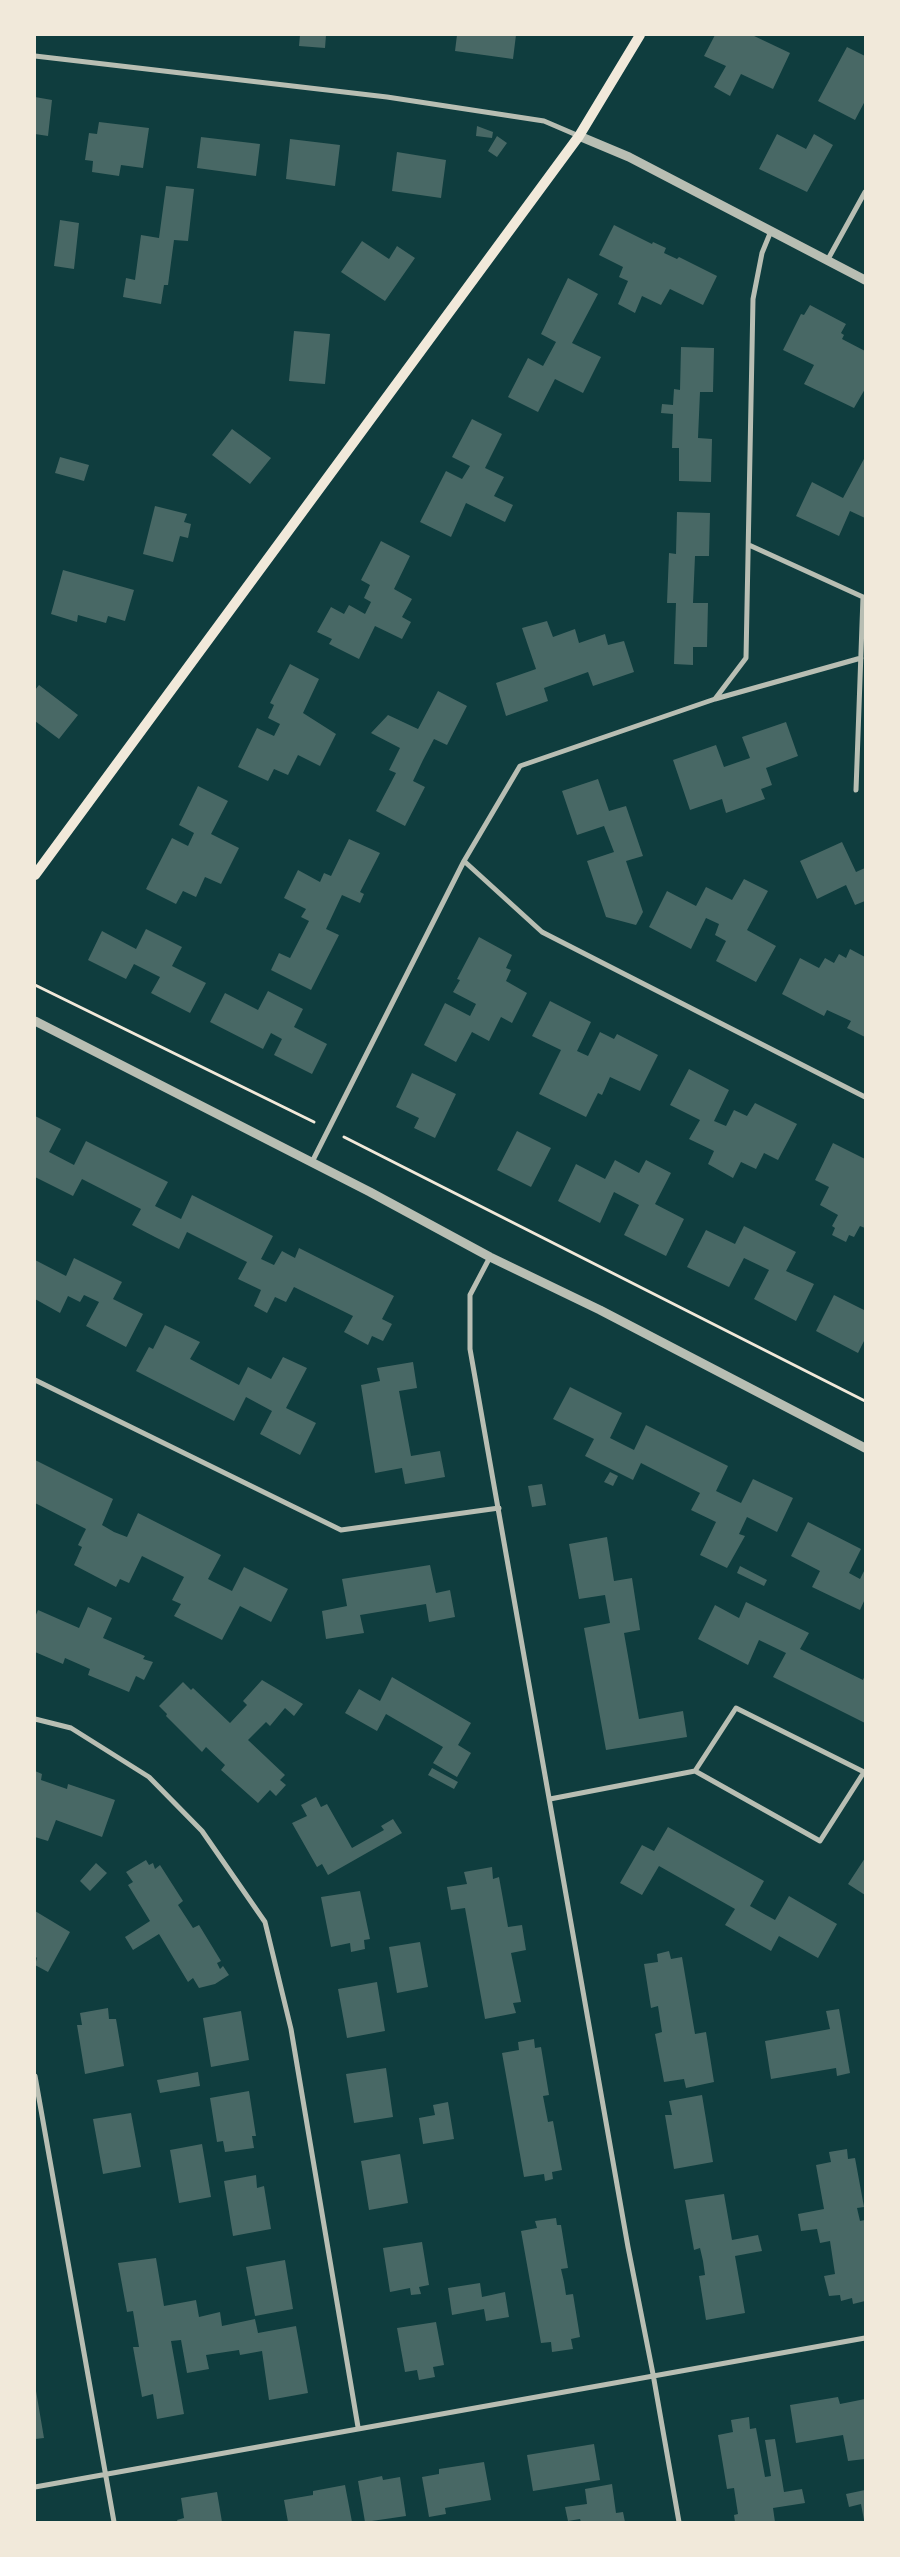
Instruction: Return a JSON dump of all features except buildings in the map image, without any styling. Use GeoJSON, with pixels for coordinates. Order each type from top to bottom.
{"type":"FeatureCollection","features":[{"type":"Feature","properties":{"kind":"main road"},"geometry":{"type":"LineString","coordinates":[[35,875],[579,136],[640,35]]}},
{"type":"Feature","properties":{"kind":"street"},"geometry":{"type":"LineString","coordinates":[[35,56],[387,96],[544,121],[630,156],[771,230],[827,262],[865,280]]}},
{"type":"Feature","properties":{"kind":"street"},"geometry":{"type":"LineString","coordinates":[[827,262],[865,192]]}},
{"type":"Feature","properties":{"kind":"street"},"geometry":{"type":"LineString","coordinates":[[716,699],[746,658],[750,545],[753,299],[762,254],[771,230]]}},
{"type":"Feature","properties":{"kind":"street"},"geometry":{"type":"LineString","coordinates":[[750,545],[863,597],[856,790]]}},
{"type":"Feature","properties":{"kind":"street"},"geometry":{"type":"LineString","coordinates":[[312,1162],[464,861],[520,766],[716,699],[861,658]]}},
{"type":"Feature","properties":{"kind":"street"},"geometry":{"type":"LineString","coordinates":[[464,861],[542,932],[865,1097]]}},
{"type":"Feature","properties":{"kind":"street"},"geometry":{"type":"LineString","coordinates":[[35,1021],[312,1162],[490,1257],[600,1310],[865,1448]]}},
{"type":"Feature","properties":{"kind":"street"},"geometry":{"type":"LineString","coordinates":[[490,1257],[470,1295],[470,1349],[678,2522]]}},
{"type":"Feature","properties":{"kind":"street"},"geometry":{"type":"LineString","coordinates":[[35,1380],[341,1530],[499,1508]]}},
{"type":"Feature","properties":{"kind":"street"},"geometry":{"type":"LineString","coordinates":[[550,1798],[695,1771],[820,1840],[864,1772],[736,1708],[695,1771]]}},
{"type":"Feature","properties":{"kind":"street"},"geometry":{"type":"LineString","coordinates":[[35,1719],[71,1728],[149,1777],[202,1831],[265,1922],[291,2030],[358,2427]]}},
{"type":"Feature","properties":{"kind":"street"},"geometry":{"type":"LineString","coordinates":[[35,2076],[114,2522]]}},
{"type":"Feature","properties":{"kind":"street"},"geometry":{"type":"LineString","coordinates":[[35,2487],[653,2374],[865,2338]]}},
{"type":"Feature","properties":{"kind":"path"},"geometry":{"type":"LineString","coordinates":[[35,985],[329,1129],[865,1401]]}}]}
